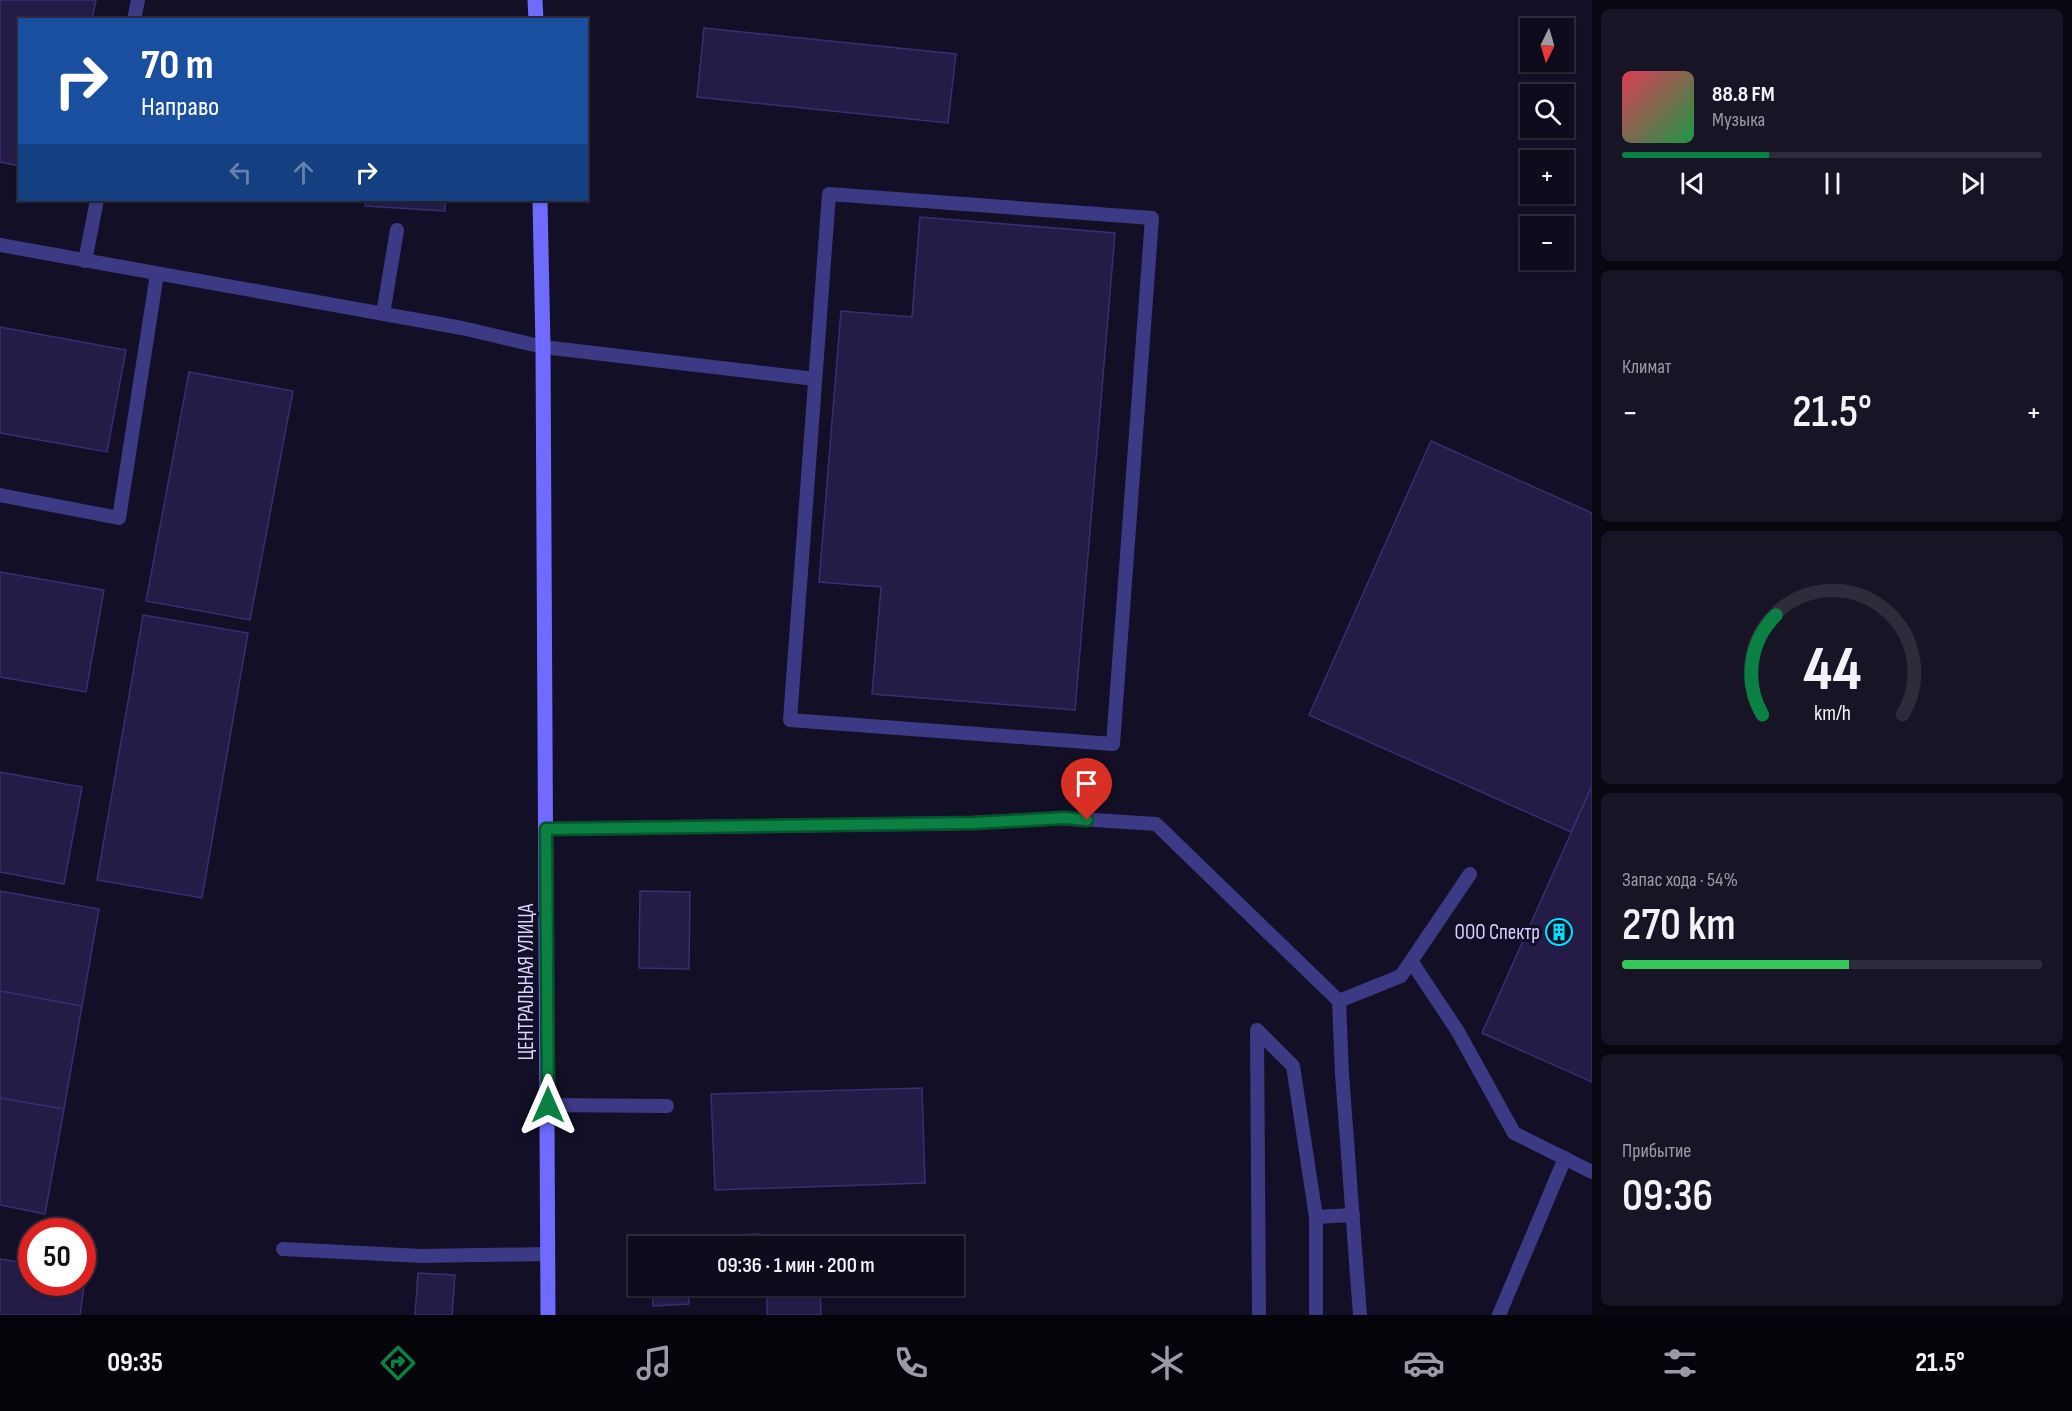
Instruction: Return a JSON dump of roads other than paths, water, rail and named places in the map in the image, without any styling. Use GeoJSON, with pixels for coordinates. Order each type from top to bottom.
{"type":"FeatureCollection","features":[{"type":"Feature","properties":{"kind":"main road"},"geometry":{"type":"LineString","coordinates":[[535,0],[536,18]]}},
{"type":"Feature","properties":{"kind":"main road","name":"ЦЕНТРАЛЬНАЯ УЛИЦА"},"geometry":{"type":"LineString","coordinates":[[540,201],[543,347],[548,1315]]}},
{"type":"Feature","properties":{"kind":"lane"},"geometry":{"type":"LineString","coordinates":[[134,18],[138,0]]}},
{"type":"Feature","properties":{"kind":"lane"},"geometry":{"type":"LineString","coordinates":[[829,194],[1152,218],[1113,744],[790,720],[815,379],[829,194]]}},
{"type":"Feature","properties":{"kind":"lane"},"geometry":{"type":"LineString","coordinates":[[85,261],[97,201]]}},
{"type":"Feature","properties":{"kind":"lane"},"geometry":{"type":"LineString","coordinates":[[383,314],[397,230]]}},
{"type":"Feature","properties":{"kind":"lane"},"geometry":{"type":"LineString","coordinates":[[0,246],[462,328],[543,347],[815,379]]}},
{"type":"Feature","properties":{"kind":"lane"},"geometry":{"type":"LineString","coordinates":[[0,495],[119,518],[157,274]]}},
{"type":"Feature","properties":{"kind":"lane"},"geometry":{"type":"LineString","coordinates":[[546,829],[961,823],[1064,818],[1156,824],[1339,1000],[1342,1074],[1360,1315]]}},
{"type":"Feature","properties":{"kind":"lane"},"geometry":{"type":"LineString","coordinates":[[1339,1000],[1401,976],[1470,874]]}},
{"type":"Feature","properties":{"kind":"lane"},"geometry":{"type":"LineString","coordinates":[[1411,961],[1458,1030],[1514,1133],[1592,1172]]}},
{"type":"Feature","properties":{"kind":"lane"},"geometry":{"type":"LineString","coordinates":[[1259,1315],[1257,1030],[1293,1066],[1316,1218],[1316,1315]]}},
{"type":"Feature","properties":{"kind":"lane"},"geometry":{"type":"LineString","coordinates":[[548,1105],[667,1106]]}},
{"type":"Feature","properties":{"kind":"lane"},"geometry":{"type":"LineString","coordinates":[[1499,1315],[1564,1158]]}},
{"type":"Feature","properties":{"kind":"lane"},"geometry":{"type":"LineString","coordinates":[[1316,1218],[1353,1215]]}},
{"type":"Feature","properties":{"kind":"lane"},"geometry":{"type":"LineString","coordinates":[[283,1249],[421,1256],[548,1254]]}},
{"type":"Feature","properties":{"kind":"place","name":"ООО Спектр"},"geometry":{"type":"Point","coordinates":[1559,932]}}]}
